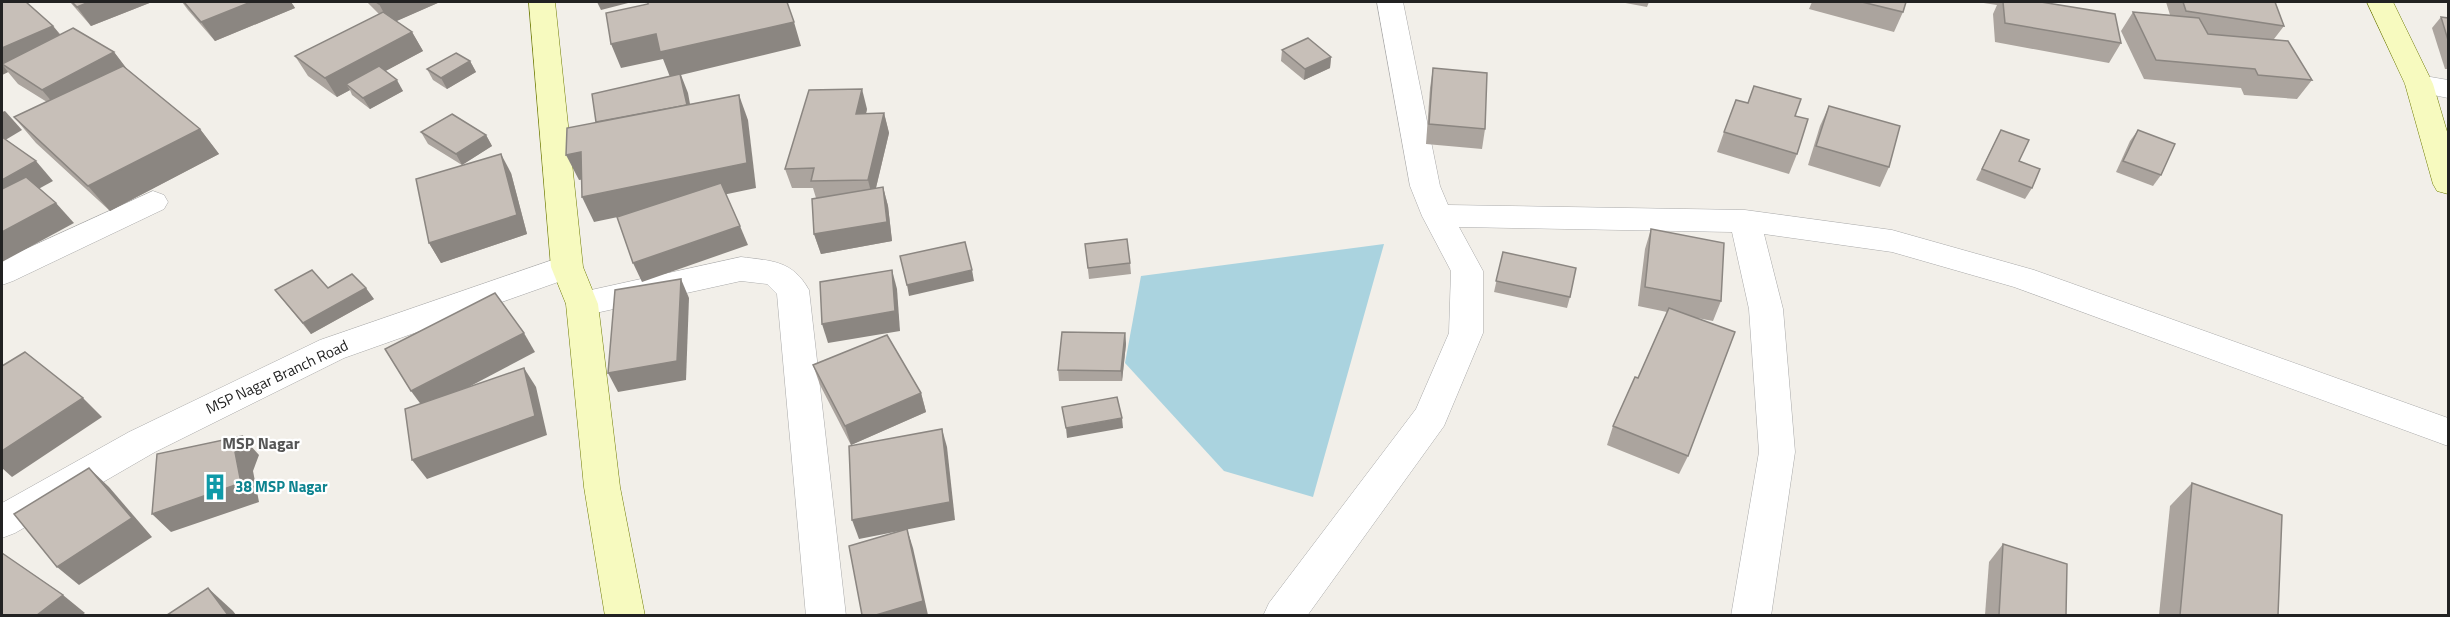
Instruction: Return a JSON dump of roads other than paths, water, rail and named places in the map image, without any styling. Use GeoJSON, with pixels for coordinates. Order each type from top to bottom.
{"type":"FeatureCollection","features":[{"type":"Feature","properties":{"kind":"street"},"geometry":{"type":"LineString","coordinates":[[542,2],[567,267],[582,304],[602,487],[626,615]]}},
{"type":"Feature","properties":{"kind":"street"},"geometry":{"type":"LineString","coordinates":[[1283,615],[1431,416],[1466,333],[1467,271],[1437,216],[1425,186],[1390,2]]}},
{"type":"Feature","properties":{"kind":"street"},"geometry":{"type":"LineString","coordinates":[[2380,2],[2419,84],[2448,184]]}},
{"type":"Feature","properties":{"kind":"street"},"geometry":{"type":"LineString","coordinates":[[2419,84],[2448,89]]}},
{"type":"Feature","properties":{"kind":"street"},"geometry":{"type":"LineString","coordinates":[[2,273],[153,202]]}},
{"type":"Feature","properties":{"kind":"street"},"geometry":{"type":"LineString","coordinates":[[1437,216],[1745,221],[1892,242],[2023,278],[2448,432]]}},
{"type":"Feature","properties":{"kind":"street"},"geometry":{"type":"LineString","coordinates":[[1745,221],[1767,309],[1777,452],[1751,615]]}},
{"type":"Feature","properties":{"kind":"street","name":"MSP Nagar Branch Road"},"geometry":{"type":"LineString","coordinates":[[2,522],[142,442],[332,349],[567,267]]}},
{"type":"Feature","properties":{"kind":"street"},"geometry":{"type":"LineString","coordinates":[[582,304],[741,269],[776,273],[793,290],[826,615]]}},
{"type":"Feature","properties":{"kind":"water"},"geometry":{"type":"Polygon","coordinates":[[[1384,244],[1313,497],[1224,471],[1125,363],[1141,276],[1384,244]]]}},
{"type":"Feature","properties":{"kind":"place","name":"38 MSP Nagar"},"geometry":{"type":"Point","coordinates":[215,487]}},
{"type":"Feature","properties":{"kind":"district","name":"MSP Nagar"},"geometry":{"type":"Point","coordinates":[261,443]}}]}
